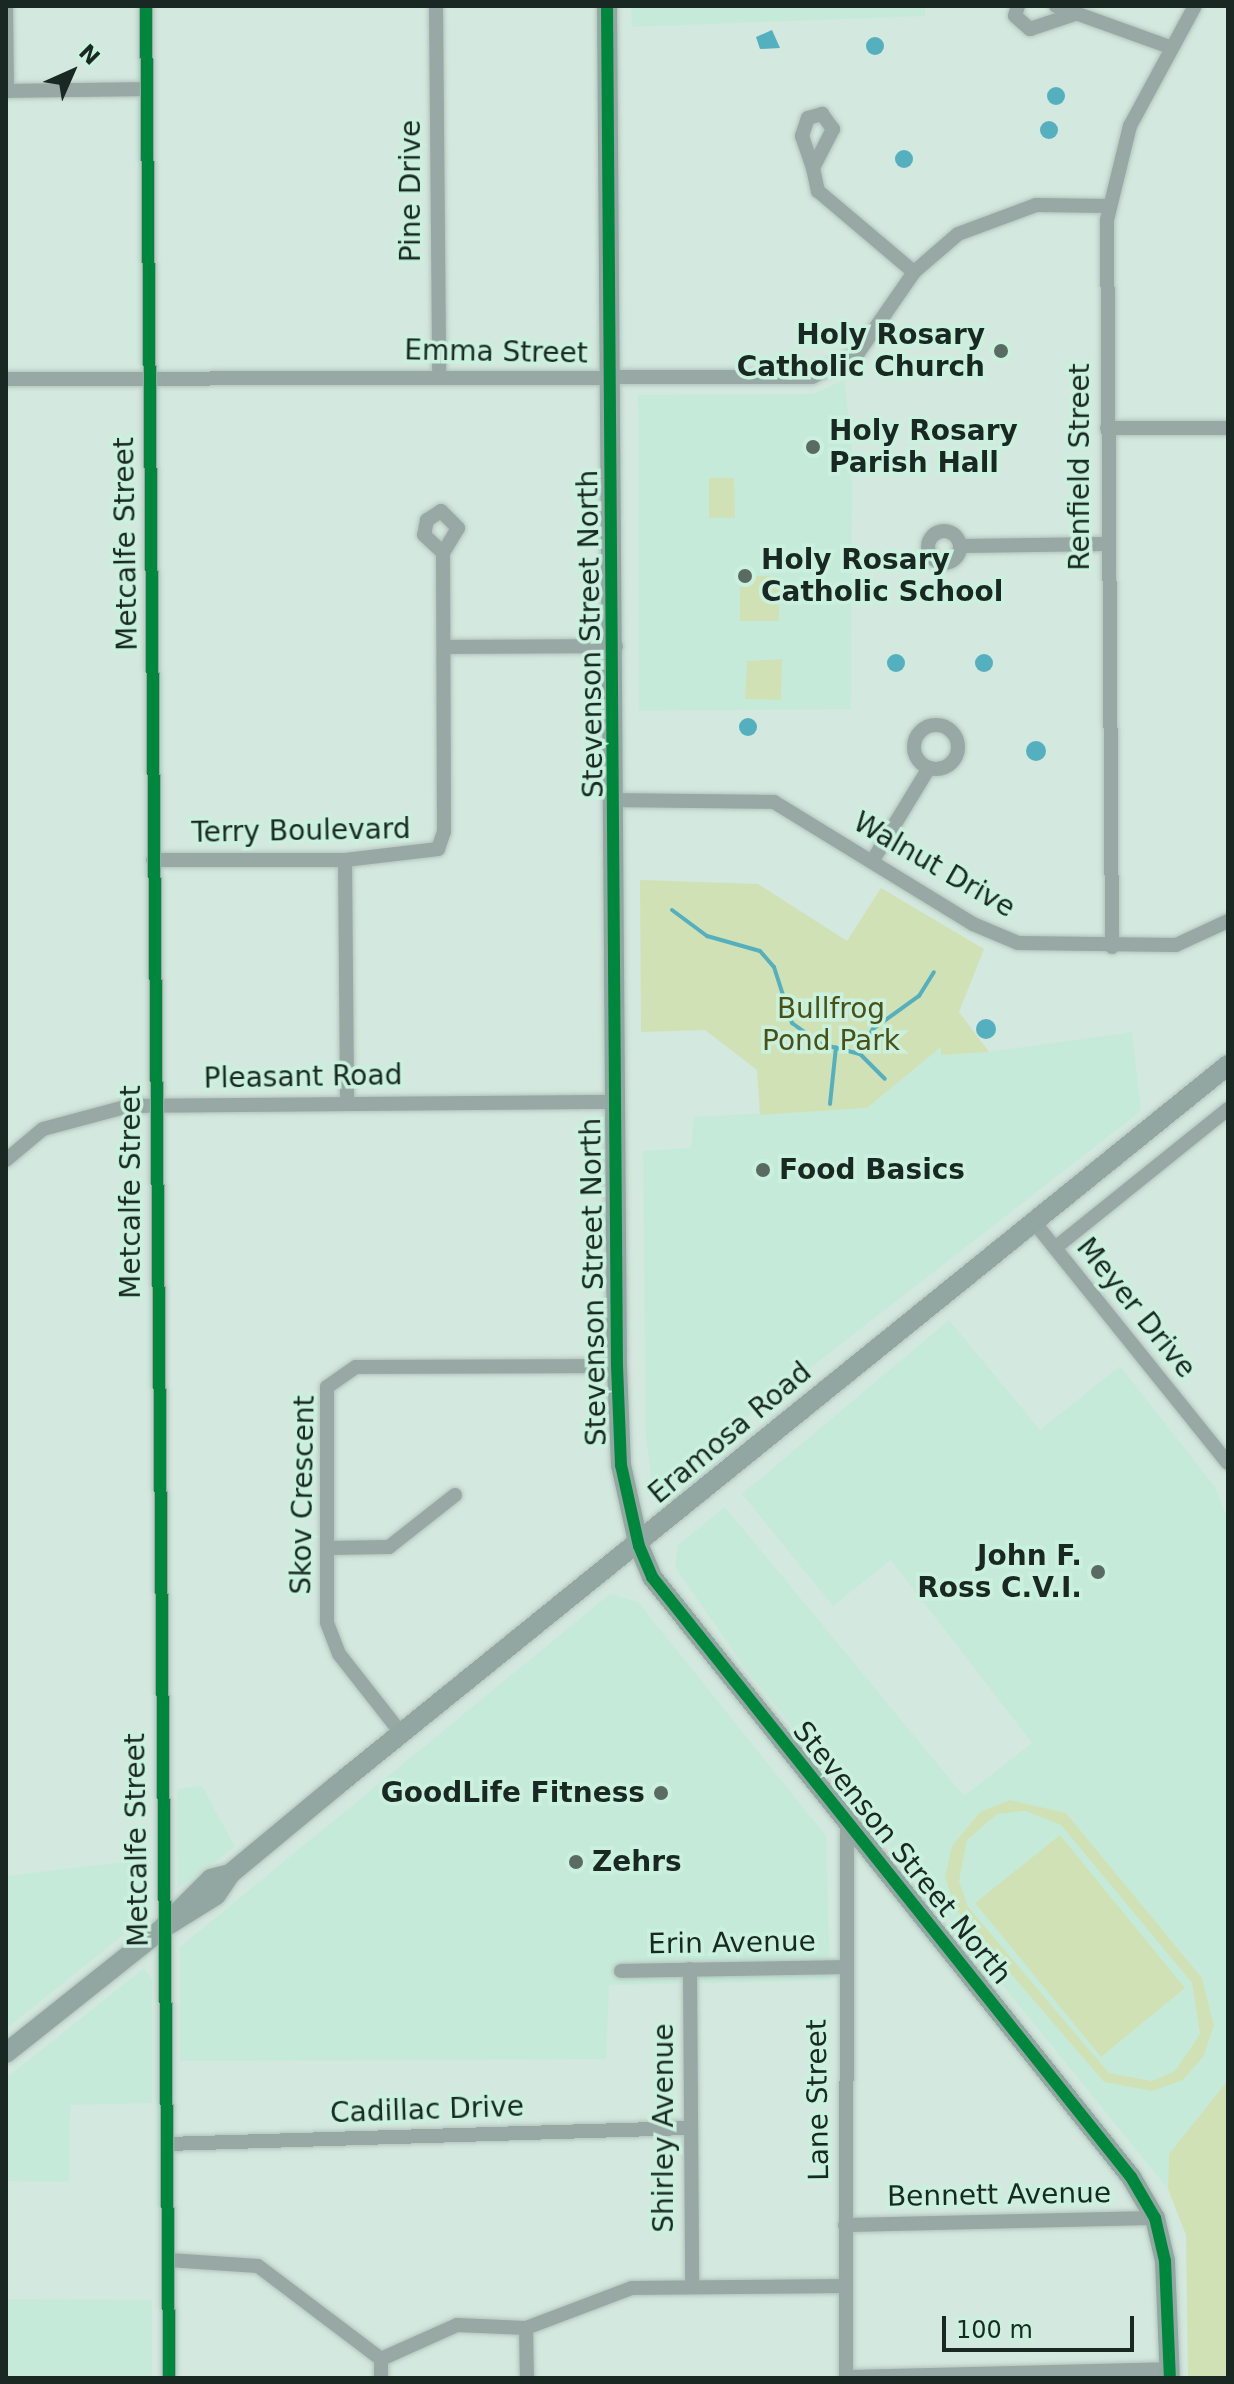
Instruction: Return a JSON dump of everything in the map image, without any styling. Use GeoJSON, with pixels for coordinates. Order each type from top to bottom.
{"type":"FeatureCollection","features":[{"type":"Feature","properties":{"kind":"main road","name":"Stevenson Street North"},"geometry":{"type":"LineString","coordinates":[[607,6],[616,646],[617,1366],[621,1465],[639,1546],[652,1577],[1131,2177],[1155,2218],[1165,2261],[1170,2374]]}},
{"type":"Feature","properties":{"kind":"main road","name":"Eramosa Road"},"geometry":{"type":"LineString","coordinates":[[6,2053],[163,1928],[216,1895],[230,1874],[401,1733],[639,1546],[1228,1065]]}},
{"type":"Feature","properties":{"kind":"street"},"geometry":{"type":"LineString","coordinates":[[6,6],[6,91],[146,89]]}},
{"type":"Feature","properties":{"kind":"street","name":"Metcalfe Street"},"geometry":{"type":"LineString","coordinates":[[146,6],[169,2378]]}},
{"type":"Feature","properties":{"kind":"street","name":"Pine Drive"},"geometry":{"type":"LineString","coordinates":[[436,6],[439,376]]}},
{"type":"Feature","properties":{"kind":"street"},"geometry":{"type":"LineString","coordinates":[[1018,6],[1015,16],[1030,29],[1076,14]]}},
{"type":"Feature","properties":{"kind":"street"},"geometry":{"type":"LineString","coordinates":[[1056,6],[1167,46]]}},
{"type":"Feature","properties":{"kind":"street","name":"Renfield Street"},"geometry":{"type":"LineString","coordinates":[[1112,947],[1106,544],[1109,206],[1130,126],[1167,46],[1195,6]]}},
{"type":"Feature","properties":{"kind":"street"},"geometry":{"type":"LineString","coordinates":[[813,168],[830,207],[914,272]]}},
{"type":"Feature","properties":{"kind":"street","name":"Emma Street"},"geometry":{"type":"LineString","coordinates":[[6,379],[812,377],[859,352],[914,272],[958,234],[1007,212],[1109,206]]}},
{"type":"Feature","properties":{"kind":"street"},"geometry":{"type":"LineString","coordinates":[[1107,428],[1228,428]]}},
{"type":"Feature","properties":{"kind":"street"},"geometry":{"type":"LineString","coordinates":[[961,546],[1106,544]]}},
{"type":"Feature","properties":{"kind":"street","name":"Terry Boulevard"},"geometry":{"type":"LineString","coordinates":[[153,860],[345,860],[438,849],[444,832],[443,553]]}},
{"type":"Feature","properties":{"kind":"street"},"geometry":{"type":"LineString","coordinates":[[444,647],[616,646]]}},
{"type":"Feature","properties":{"kind":"street"},"geometry":{"type":"LineString","coordinates":[[873,860],[929,768]]}},
{"type":"Feature","properties":{"kind":"street","name":"Walnut Drive"},"geometry":{"type":"LineString","coordinates":[[617,800],[774,802],[973,924],[1018,943],[1112,947],[1189,942],[1228,921]]}},
{"type":"Feature","properties":{"kind":"street"},"geometry":{"type":"LineString","coordinates":[[345,860],[347,1101]]}},
{"type":"Feature","properties":{"kind":"street","name":"Pleasant Road"},"geometry":{"type":"LineString","coordinates":[[6,1160],[43,1129],[73,1117],[156,1106],[347,1101],[616,1102]]}},
{"type":"Feature","properties":{"kind":"street"},"geometry":{"type":"LineString","coordinates":[[1055,1248],[1228,1109]]}},
{"type":"Feature","properties":{"kind":"street","name":"Meyer Drive"},"geometry":{"type":"LineString","coordinates":[[1034,1222],[1228,1463]]}},
{"type":"Feature","properties":{"kind":"street","name":"Skov Crescent"},"geometry":{"type":"LineString","coordinates":[[401,1733],[333,1645],[327,1548],[324,1400],[337,1375],[372,1366],[617,1366]]}},
{"type":"Feature","properties":{"kind":"street"},"geometry":{"type":"LineString","coordinates":[[327,1548],[389,1547],[455,1495]]}},
{"type":"Feature","properties":{"kind":"street","name":"Lane Street"},"geometry":{"type":"LineString","coordinates":[[846,2378],[843,1967],[847,1823]]}},
{"type":"Feature","properties":{"kind":"street","name":"Erin Avenue"},"geometry":{"type":"LineString","coordinates":[[621,1971],[843,1967]]}},
{"type":"Feature","properties":{"kind":"street","name":"Shirley Avenue"},"geometry":{"type":"LineString","coordinates":[[690,1969],[692,2287]]}},
{"type":"Feature","properties":{"kind":"street","name":"Cadillac Drive"},"geometry":{"type":"LineString","coordinates":[[167,2144],[689,2128]]}},
{"type":"Feature","properties":{"kind":"street","name":"Bennett Avenue"},"geometry":{"type":"LineString","coordinates":[[845,2225],[1155,2218]]}},
{"type":"Feature","properties":{"kind":"street"},"geometry":{"type":"LineString","coordinates":[[169,2260],[258,2266],[381,2359]]}},
{"type":"Feature","properties":{"kind":"street"},"geometry":{"type":"LineString","coordinates":[[381,2359],[457,2325],[526,2328],[632,2288],[844,2286]]}},
{"type":"Feature","properties":{"kind":"street"},"geometry":{"type":"LineString","coordinates":[[526,2328],[527,2378]]}},
{"type":"Feature","properties":{"kind":"street"},"geometry":{"type":"LineString","coordinates":[[381,2359],[381,2378]]}},
{"type":"Feature","properties":{"kind":"street"},"geometry":{"type":"LineString","coordinates":[[846,2378],[1170,2374]]}},
{"type":"Feature","properties":{"kind":"shaded area"},"geometry":{"type":"Polygon","coordinates":[[[631,6],[925,6],[925,16],[632,27],[631,6]]]}},
{"type":"Feature","properties":{"kind":"shaded area","name":"Holy Rosary Catholic School"},"geometry":{"type":"Polygon","coordinates":[[[844,380],[852,443],[851,709],[639,711],[638,395],[813,394],[844,380]]]}},
{"type":"Feature","properties":{"kind":"shaded area"},"geometry":{"type":"Polygon","coordinates":[[[1132,1032],[1141,1111],[653,1490],[646,1438],[643,1151],[691,1148],[694,1117],[867,1108],[942,1046],[941,1055],[989,1052],[1132,1032]]]}},
{"type":"Feature","properties":{"kind":"shaded area"},"geometry":{"type":"Polygon","coordinates":[[[949,1320],[1040,1430],[1120,1366],[1215,1487],[1228,1520],[1228,2080],[1169,2154],[1168,2189],[745,1668],[675,1567],[678,1545],[725,1507],[964,1796],[1032,1743],[891,1560],[833,1606],[742,1494],[949,1320]]]}},
{"type":"Feature","properties":{"kind":"shaded area"},"geometry":{"type":"Polygon","coordinates":[[[610,1594],[638,1602],[826,1836],[830,1980],[609,1985],[606,2059],[180,2061],[180,1947],[610,1594]]]}},
{"type":"Feature","properties":{"kind":"shaded area"},"geometry":{"type":"Polygon","coordinates":[[[202,1786],[235,1847],[178,1888],[177,1789],[202,1786]]]}},
{"type":"Feature","properties":{"kind":"shaded area"},"geometry":{"type":"Polygon","coordinates":[[[143,1860],[137,1924],[6,2029],[6,1876],[143,1860]]]}},
{"type":"Feature","properties":{"kind":"shaded area"},"geometry":{"type":"Polygon","coordinates":[[[144,1968],[152,1980],[152,2103],[70,2105],[69,2182],[6,2181],[6,2078],[144,1968]]]}},
{"type":"Feature","properties":{"kind":"shaded area"},"geometry":{"type":"Polygon","coordinates":[[[6,2299],[152,2300],[152,2378],[6,2378],[6,2299]]]}},
{"type":"Feature","properties":{"kind":"green space"},"geometry":{"type":"Polygon","coordinates":[[[709,478],[734,478],[735,518],[709,518],[709,478]]]}},
{"type":"Feature","properties":{"kind":"green space"},"geometry":{"type":"Polygon","coordinates":[[[740,576],[779,576],[779,621],[740,621],[740,576]]]}},
{"type":"Feature","properties":{"kind":"green space"},"geometry":{"type":"Polygon","coordinates":[[[782,659],[781,700],[745,699],[747,661],[782,659]]]}},
{"type":"Feature","properties":{"kind":"green space","name":"Bullfrog Pond Park"},"geometry":{"type":"Polygon","coordinates":[[[640,880],[758,884],[847,941],[881,888],[984,949],[959,1012],[989,1052],[941,1055],[941,1047],[867,1108],[760,1115],[757,1070],[705,1030],[641,1032],[640,880]]]}},
{"type":"Feature","properties":{"kind":"green space"},"geometry":{"type":"Polygon","coordinates":[[[1010,1800],[1066,1813],[1202,1978],[1214,2026],[1203,2057],[1183,2080],[1152,2091],[1104,2082],[956,1910],[945,1877],[952,1846],[980,1812],[1010,1800]],[[1025,1811],[997,1814],[967,1840],[959,1881],[968,1907],[1109,2073],[1152,2081],[1175,2071],[1200,2034],[1192,1983],[1061,1825],[1025,1811]]]}},
{"type":"Feature","properties":{"kind":"green space"},"geometry":{"type":"Polygon","coordinates":[[[1060,1835],[1185,1988],[1101,2057],[975,1903],[1060,1835]]]}},
{"type":"Feature","properties":{"kind":"green space"},"geometry":{"type":"Polygon","coordinates":[[[1228,2080],[1228,2378],[1188,2378],[1186,2235],[1168,2189],[1169,2154],[1228,2080]]]}},
{"type":"Feature","properties":{"kind":"water"},"geometry":{"type":"Polygon","coordinates":[[[772,30],[780,48],[760,49],[756,37],[772,30]]]}},
{"type":"Feature","properties":{"kind":"water"},"geometry":{"type":"Polygon","coordinates":[[[875,37],[884,46],[875,55],[866,46],[875,37]]]}},
{"type":"Feature","properties":{"kind":"water"},"geometry":{"type":"Polygon","coordinates":[[[1056,87],[1065,96],[1056,105],[1047,96],[1056,87]]]}},
{"type":"Feature","properties":{"kind":"water"},"geometry":{"type":"Polygon","coordinates":[[[1049,121],[1058,130],[1049,139],[1040,130],[1049,121]]]}},
{"type":"Feature","properties":{"kind":"water"},"geometry":{"type":"Polygon","coordinates":[[[904,150],[913,159],[904,168],[895,159],[904,150]]]}},
{"type":"Feature","properties":{"kind":"water"},"geometry":{"type":"Polygon","coordinates":[[[892,654],[900,654],[905,663],[903,670],[892,672],[887,667],[887,659],[892,654]]]}},
{"type":"Feature","properties":{"kind":"water"},"geometry":{"type":"Polygon","coordinates":[[[980,654],[988,654],[993,663],[991,670],[980,672],[975,667],[975,659],[980,654]]]}},
{"type":"Feature","properties":{"kind":"water"},"geometry":{"type":"Polygon","coordinates":[[[744,718],[752,718],[757,727],[755,734],[744,736],[739,731],[739,723],[744,718]]]}},
{"type":"Feature","properties":{"kind":"water"},"geometry":{"type":"Polygon","coordinates":[[[1036,741],[1043,744],[1046,751],[1043,758],[1036,761],[1029,758],[1026,751],[1029,744],[1036,741]]]}},
{"type":"Feature","properties":{"kind":"water"},"geometry":{"type":"Polygon","coordinates":[[[986,1019],[993,1022],[996,1029],[993,1036],[986,1039],[979,1036],[976,1029],[979,1022],[986,1019]]]}},
{"type":"Feature","properties":{"kind":"waterway"},"geometry":{"type":"LineString","coordinates":[[672,910],[707,936],[760,951],[774,967],[792,1023],[821,1044],[860,1054],[885,1079]]}},
{"type":"Feature","properties":{"kind":"waterway"},"geometry":{"type":"LineString","coordinates":[[860,1054],[873,1029],[919,996],[934,972]]}},
{"type":"Feature","properties":{"kind":"waterway"},"geometry":{"type":"LineString","coordinates":[[830,1104],[836,1047]]}},
{"type":"Feature","properties":{"kind":"cycle path"},"geometry":{"type":"LineString","coordinates":[[146,6],[169,2378]]}},
{"type":"Feature","properties":{"kind":"cycle path"},"geometry":{"type":"LineString","coordinates":[[607,6],[617,1366],[621,1465],[639,1546],[652,1577],[1131,2177],[1155,2218],[1165,2261],[1170,2378]]}},
{"type":"Feature","properties":{"kind":"place","name":"Holy Rosary Catholic Church"},"geometry":{"type":"Point","coordinates":[1001,351]}},
{"type":"Feature","properties":{"kind":"place","name":"Holy Rosary Parish Hall"},"geometry":{"type":"Point","coordinates":[813,447]}},
{"type":"Feature","properties":{"kind":"place","name":"Holy Rosary Catholic School"},"geometry":{"type":"Point","coordinates":[745,576]}},
{"type":"Feature","properties":{"kind":"place","name":"Food Basics"},"geometry":{"type":"Point","coordinates":[763,1170]}},
{"type":"Feature","properties":{"kind":"place","name":"John F. Ross C.V.I."},"geometry":{"type":"Point","coordinates":[1098,1572]}},
{"type":"Feature","properties":{"kind":"place","name":"GoodLife Fitness"},"geometry":{"type":"Point","coordinates":[661,1793]}},
{"type":"Feature","properties":{"kind":"place","name":"Zehrs"},"geometry":{"type":"Point","coordinates":[576,1862]}}]}
